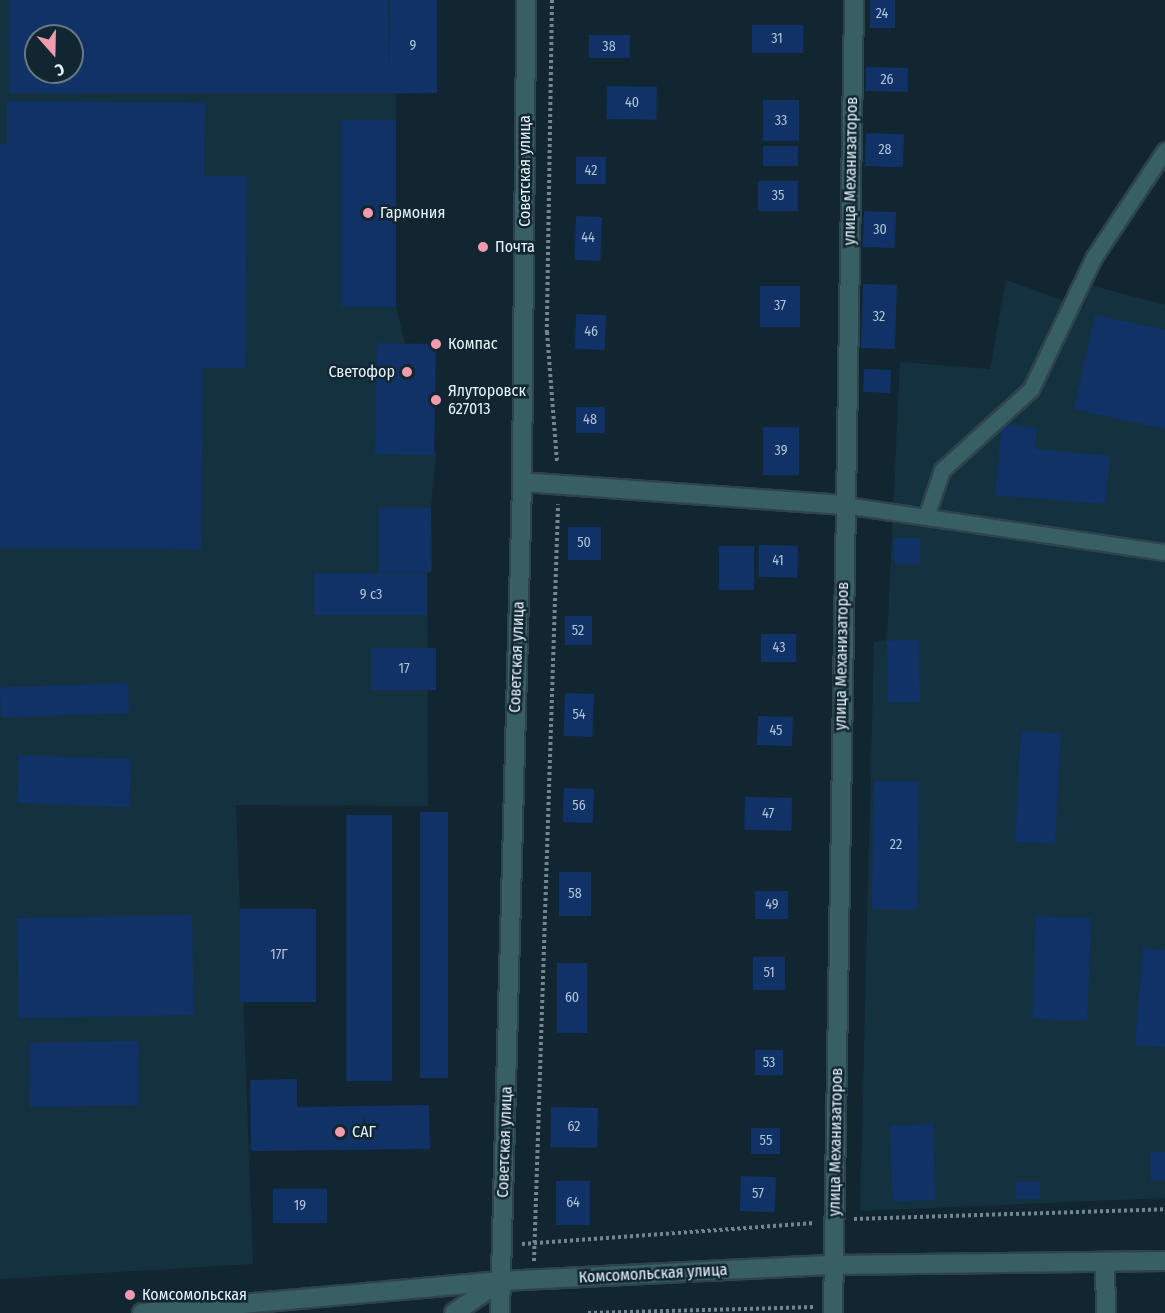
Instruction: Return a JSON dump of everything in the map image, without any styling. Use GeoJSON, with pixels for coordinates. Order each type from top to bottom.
{"type":"FeatureCollection","features":[{"type":"Feature","properties":{"kind":"street","name":"Советская улица"},"geometry":{"type":"LineString","coordinates":[[500,1313],[522,482],[526,0]]}},
{"type":"Feature","properties":{"kind":"street","name":"улица Механизаторов"},"geometry":{"type":"LineString","coordinates":[[833,1310],[844,505],[854,0]]}},
{"type":"Feature","properties":{"kind":"street"},"geometry":{"type":"LineString","coordinates":[[522,482],[844,505]]}},
{"type":"Feature","properties":{"kind":"street","name":"Комсомольская улица"},"geometry":{"type":"LineString","coordinates":[[142,1313],[501,1281],[834,1265],[1165,1261]]}},
{"type":"Feature","properties":{"kind":"street"},"geometry":{"type":"LineString","coordinates":[[1105,1262],[1106,1313]]}},
{"type":"Feature","properties":{"kind":"street"},"geometry":{"type":"LineString","coordinates":[[454,1313],[501,1281]]}},
{"type":"Feature","properties":{"kind":"lane"},"geometry":{"type":"LineString","coordinates":[[926,517],[942,470],[1031,389],[1094,257],[1165,150]]}},
{"type":"Feature","properties":{"kind":"lane"},"geometry":{"type":"LineString","coordinates":[[844,505],[1165,552]]}},
{"type":"Feature","properties":{"kind":"path"},"geometry":{"type":"LineString","coordinates":[[534,1280],[559,483],[547,332],[552,0]]}},
{"type":"Feature","properties":{"kind":"path"},"geometry":{"type":"LineString","coordinates":[[588,1313],[833,1310]]}},
{"type":"Feature","properties":{"kind":"shaded area"},"geometry":{"type":"Polygon","coordinates":[[[0,0],[437,0],[437,93],[396,94],[396,307],[405,343],[378,343],[436,454],[431,508],[432,571],[427,573],[428,806],[236,805],[253,1264],[0,1279],[0,0]]]}},
{"type":"Feature","properties":{"kind":"shaded area"},"geometry":{"type":"Polygon","coordinates":[[[1006,280],[1084,308],[1090,285],[1165,305],[1165,1198],[860,1211],[874,642],[887,640],[900,362],[990,369],[1006,280]]]}},
{"type":"Feature","properties":{"kind":"building"},"geometry":{"type":"Polygon","coordinates":[[[9,0],[388,0],[389,72],[390,0],[437,0],[437,93],[9,93],[9,0]]]}},
{"type":"Feature","properties":{"kind":"building"},"geometry":{"type":"Polygon","coordinates":[[[870,0],[895,0],[895,28],[870,28],[870,0]]]}},
{"type":"Feature","properties":{"kind":"building"},"geometry":{"type":"Polygon","coordinates":[[[752,25],[803,25],[803,53],[752,53],[752,25]]]}},
{"type":"Feature","properties":{"kind":"building"},"geometry":{"type":"Polygon","coordinates":[[[589,35],[630,35],[630,58],[589,58],[589,35]]]}},
{"type":"Feature","properties":{"kind":"building"},"geometry":{"type":"Polygon","coordinates":[[[866,67],[908,68],[908,92],[866,91],[866,67]]]}},
{"type":"Feature","properties":{"kind":"building"},"geometry":{"type":"Polygon","coordinates":[[[607,86],[657,87],[656,120],[606,119],[607,86]]]}},
{"type":"Feature","properties":{"kind":"building"},"geometry":{"type":"Polygon","coordinates":[[[763,100],[799,100],[799,141],[763,141],[763,100]]]}},
{"type":"Feature","properties":{"kind":"building"},"geometry":{"type":"Polygon","coordinates":[[[7,101],[205,103],[204,176],[247,176],[245,368],[203,368],[201,549],[0,548],[0,144],[7,144],[7,101]]]}},
{"type":"Feature","properties":{"kind":"building","name":"Гармония"},"geometry":{"type":"Polygon","coordinates":[[[341,120],[396,120],[396,307],[341,307],[341,120]]]}},
{"type":"Feature","properties":{"kind":"building"},"geometry":{"type":"Polygon","coordinates":[[[866,133],[904,134],[903,167],[865,166],[866,133]]]}},
{"type":"Feature","properties":{"kind":"building"},"geometry":{"type":"Polygon","coordinates":[[[763,146],[798,146],[798,166],[763,166],[763,146]]]}},
{"type":"Feature","properties":{"kind":"building"},"geometry":{"type":"Polygon","coordinates":[[[576,157],[606,157],[606,184],[576,184],[576,157]]]}},
{"type":"Feature","properties":{"kind":"building"},"geometry":{"type":"Polygon","coordinates":[[[758,181],[798,181],[798,211],[758,211],[758,181]]]}},
{"type":"Feature","properties":{"kind":"building"},"geometry":{"type":"Polygon","coordinates":[[[864,211],[896,212],[895,248],[863,247],[864,211]]]}},
{"type":"Feature","properties":{"kind":"building"},"geometry":{"type":"Polygon","coordinates":[[[576,216],[602,217],[600,261],[574,260],[576,216]]]}},
{"type":"Feature","properties":{"kind":"building"},"geometry":{"type":"Polygon","coordinates":[[[863,284],[897,285],[895,349],[861,348],[863,284]]]}},
{"type":"Feature","properties":{"kind":"building"},"geometry":{"type":"Polygon","coordinates":[[[760,286],[800,286],[800,327],[760,327],[760,286]]]}},
{"type":"Feature","properties":{"kind":"building"},"geometry":{"type":"Polygon","coordinates":[[[576,314],[606,315],[605,350],[575,349],[576,314]]]}},
{"type":"Feature","properties":{"kind":"building"},"geometry":{"type":"Polygon","coordinates":[[[1095,315],[1165,330],[1165,429],[1074,409],[1095,315]]]}},
{"type":"Feature","properties":{"kind":"building","name":"Светофор"},"geometry":{"type":"Polygon","coordinates":[[[377,343],[436,344],[434,455],[375,454],[377,343]]]}},
{"type":"Feature","properties":{"kind":"building"},"geometry":{"type":"Polygon","coordinates":[[[864,369],[891,370],[890,393],[863,392],[864,369]]]}},
{"type":"Feature","properties":{"kind":"building"},"geometry":{"type":"Polygon","coordinates":[[[576,407],[605,407],[605,433],[576,433],[576,407]]]}},
{"type":"Feature","properties":{"kind":"building"},"geometry":{"type":"Polygon","coordinates":[[[1002,425],[1037,428],[1035,449],[1110,456],[1105,504],[995,495],[1002,425]]]}},
{"type":"Feature","properties":{"kind":"building"},"geometry":{"type":"Polygon","coordinates":[[[763,427],[799,427],[799,475],[763,475],[763,427]]]}},
{"type":"Feature","properties":{"kind":"building"},"geometry":{"type":"Polygon","coordinates":[[[379,508],[431,508],[431,572],[379,572],[379,508]]]}},
{"type":"Feature","properties":{"kind":"building"},"geometry":{"type":"Polygon","coordinates":[[[568,527],[601,527],[601,560],[568,560],[568,527]]]}},
{"type":"Feature","properties":{"kind":"building"},"geometry":{"type":"Polygon","coordinates":[[[894,538],[920,538],[920,564],[894,564],[894,538]]]}},
{"type":"Feature","properties":{"kind":"building"},"geometry":{"type":"Polygon","coordinates":[[[759,545],[798,546],[797,578],[758,577],[759,545]]]}},
{"type":"Feature","properties":{"kind":"building"},"geometry":{"type":"Polygon","coordinates":[[[719,546],[754,546],[754,590],[719,590],[719,546]]]}},
{"type":"Feature","properties":{"kind":"building"},"geometry":{"type":"Polygon","coordinates":[[[314,573],[427,573],[427,615],[314,615],[314,573]]]}},
{"type":"Feature","properties":{"kind":"building"},"geometry":{"type":"Polygon","coordinates":[[[565,616],[592,616],[592,645],[565,645],[565,616]]]}},
{"type":"Feature","properties":{"kind":"building"},"geometry":{"type":"Polygon","coordinates":[[[761,634],[796,634],[796,662],[761,662],[761,634]]]}},
{"type":"Feature","properties":{"kind":"building"},"geometry":{"type":"Polygon","coordinates":[[[919,640],[920,702],[888,703],[887,641],[919,640]]]}},
{"type":"Feature","properties":{"kind":"building"},"geometry":{"type":"Polygon","coordinates":[[[371,648],[436,648],[436,690],[371,690],[371,648]]]}},
{"type":"Feature","properties":{"kind":"building"},"geometry":{"type":"Polygon","coordinates":[[[128,683],[129,713],[1,717],[0,687],[128,683]]]}},
{"type":"Feature","properties":{"kind":"building"},"geometry":{"type":"Polygon","coordinates":[[[565,693],[594,694],[592,737],[563,736],[565,693]]]}},
{"type":"Feature","properties":{"kind":"building"},"geometry":{"type":"Polygon","coordinates":[[[758,716],[793,717],[792,746],[757,745],[758,716]]]}},
{"type":"Feature","properties":{"kind":"building"},"geometry":{"type":"Polygon","coordinates":[[[1021,731],[1061,733],[1055,844],[1015,842],[1021,731]]]}},
{"type":"Feature","properties":{"kind":"building"},"geometry":{"type":"Polygon","coordinates":[[[19,755],[131,759],[129,807],[17,803],[19,755]]]}},
{"type":"Feature","properties":{"kind":"building"},"geometry":{"type":"Polygon","coordinates":[[[874,781],[919,782],[917,910],[872,909],[874,781]]]}},
{"type":"Feature","properties":{"kind":"building"},"geometry":{"type":"Polygon","coordinates":[[[564,788],[594,789],[593,823],[563,822],[564,788]]]}},
{"type":"Feature","properties":{"kind":"building"},"geometry":{"type":"Polygon","coordinates":[[[745,797],[792,798],[791,831],[744,830],[745,797]]]}},
{"type":"Feature","properties":{"kind":"building"},"geometry":{"type":"Polygon","coordinates":[[[420,812],[448,812],[448,1078],[420,1078],[420,812]]]}},
{"type":"Feature","properties":{"kind":"building"},"geometry":{"type":"Polygon","coordinates":[[[346,815],[392,815],[392,1081],[346,1081],[346,815]]]}},
{"type":"Feature","properties":{"kind":"building"},"geometry":{"type":"Polygon","coordinates":[[[559,872],[591,872],[591,916],[559,916],[559,872]]]}},
{"type":"Feature","properties":{"kind":"building"},"geometry":{"type":"Polygon","coordinates":[[[755,891],[788,891],[788,919],[755,919],[755,891]]]}},
{"type":"Feature","properties":{"kind":"building"},"geometry":{"type":"Polygon","coordinates":[[[240,909],[316,909],[316,1002],[240,1002],[240,909]]]}},
{"type":"Feature","properties":{"kind":"building"},"geometry":{"type":"Polygon","coordinates":[[[192,915],[194,1015],[19,1018],[17,918],[192,915]]]}},
{"type":"Feature","properties":{"kind":"building"},"geometry":{"type":"Polygon","coordinates":[[[1036,916],[1091,918],[1087,1021],[1032,1019],[1036,916]]]}},
{"type":"Feature","properties":{"kind":"building"},"geometry":{"type":"Polygon","coordinates":[[[1143,948],[1165,950],[1165,1047],[1135,1045],[1143,948]]]}},
{"type":"Feature","properties":{"kind":"building"},"geometry":{"type":"Polygon","coordinates":[[[753,957],[785,957],[785,990],[753,990],[753,957]]]}},
{"type":"Feature","properties":{"kind":"building"},"geometry":{"type":"Polygon","coordinates":[[[557,963],[587,963],[587,1033],[557,1033],[557,963]]]}},
{"type":"Feature","properties":{"kind":"building"},"geometry":{"type":"Polygon","coordinates":[[[138,1041],[139,1105],[30,1107],[29,1043],[138,1041]]]}},
{"type":"Feature","properties":{"kind":"building"},"geometry":{"type":"Polygon","coordinates":[[[755,1050],[783,1050],[783,1075],[755,1075],[755,1050]]]}},
{"type":"Feature","properties":{"kind":"building","name":"САГ"},"geometry":{"type":"Polygon","coordinates":[[[297,1079],[297,1107],[429,1105],[430,1149],[251,1151],[250,1080],[297,1079]]]}},
{"type":"Feature","properties":{"kind":"building"},"geometry":{"type":"Polygon","coordinates":[[[551,1107],[598,1108],[597,1148],[550,1147],[551,1107]]]}},
{"type":"Feature","properties":{"kind":"building"},"geometry":{"type":"Polygon","coordinates":[[[933,1124],[936,1200],[893,1201],[890,1126],[933,1124]]]}},
{"type":"Feature","properties":{"kind":"building"},"geometry":{"type":"Polygon","coordinates":[[[751,1128],[780,1128],[780,1154],[751,1154],[751,1128]]]}},
{"type":"Feature","properties":{"kind":"building"},"geometry":{"type":"Polygon","coordinates":[[[1151,1152],[1165,1152],[1165,1180],[1151,1180],[1151,1152]]]}},
{"type":"Feature","properties":{"kind":"building"},"geometry":{"type":"Polygon","coordinates":[[[741,1176],[776,1177],[775,1212],[740,1211],[741,1176]]]}},
{"type":"Feature","properties":{"kind":"building"},"geometry":{"type":"Polygon","coordinates":[[[556,1181],[590,1181],[590,1225],[556,1225],[556,1181]]]}},
{"type":"Feature","properties":{"kind":"building"},"geometry":{"type":"Polygon","coordinates":[[[1016,1182],[1040,1182],[1040,1199],[1016,1199],[1016,1182]]]}},
{"type":"Feature","properties":{"kind":"building"},"geometry":{"type":"Polygon","coordinates":[[[273,1189],[327,1189],[327,1223],[273,1223],[273,1189]]]}},
{"type":"Feature","properties":{"kind":"place","name":"Гармония"},"geometry":{"type":"Point","coordinates":[368,213]}},
{"type":"Feature","properties":{"kind":"place","name":"Почта"},"geometry":{"type":"Point","coordinates":[483,247]}},
{"type":"Feature","properties":{"kind":"place","name":"Компас"},"geometry":{"type":"Point","coordinates":[436,344]}},
{"type":"Feature","properties":{"kind":"place","name":"Светофор"},"geometry":{"type":"Point","coordinates":[407,372]}},
{"type":"Feature","properties":{"kind":"place","name":"Ялуторовск 627013"},"geometry":{"type":"Point","coordinates":[436,400]}},
{"type":"Feature","properties":{"kind":"place","name":"САГ"},"geometry":{"type":"Point","coordinates":[340,1132]}},
{"type":"Feature","properties":{"kind":"place","name":"Комсомольская"},"geometry":{"type":"Point","coordinates":[130,1295]}}]}
